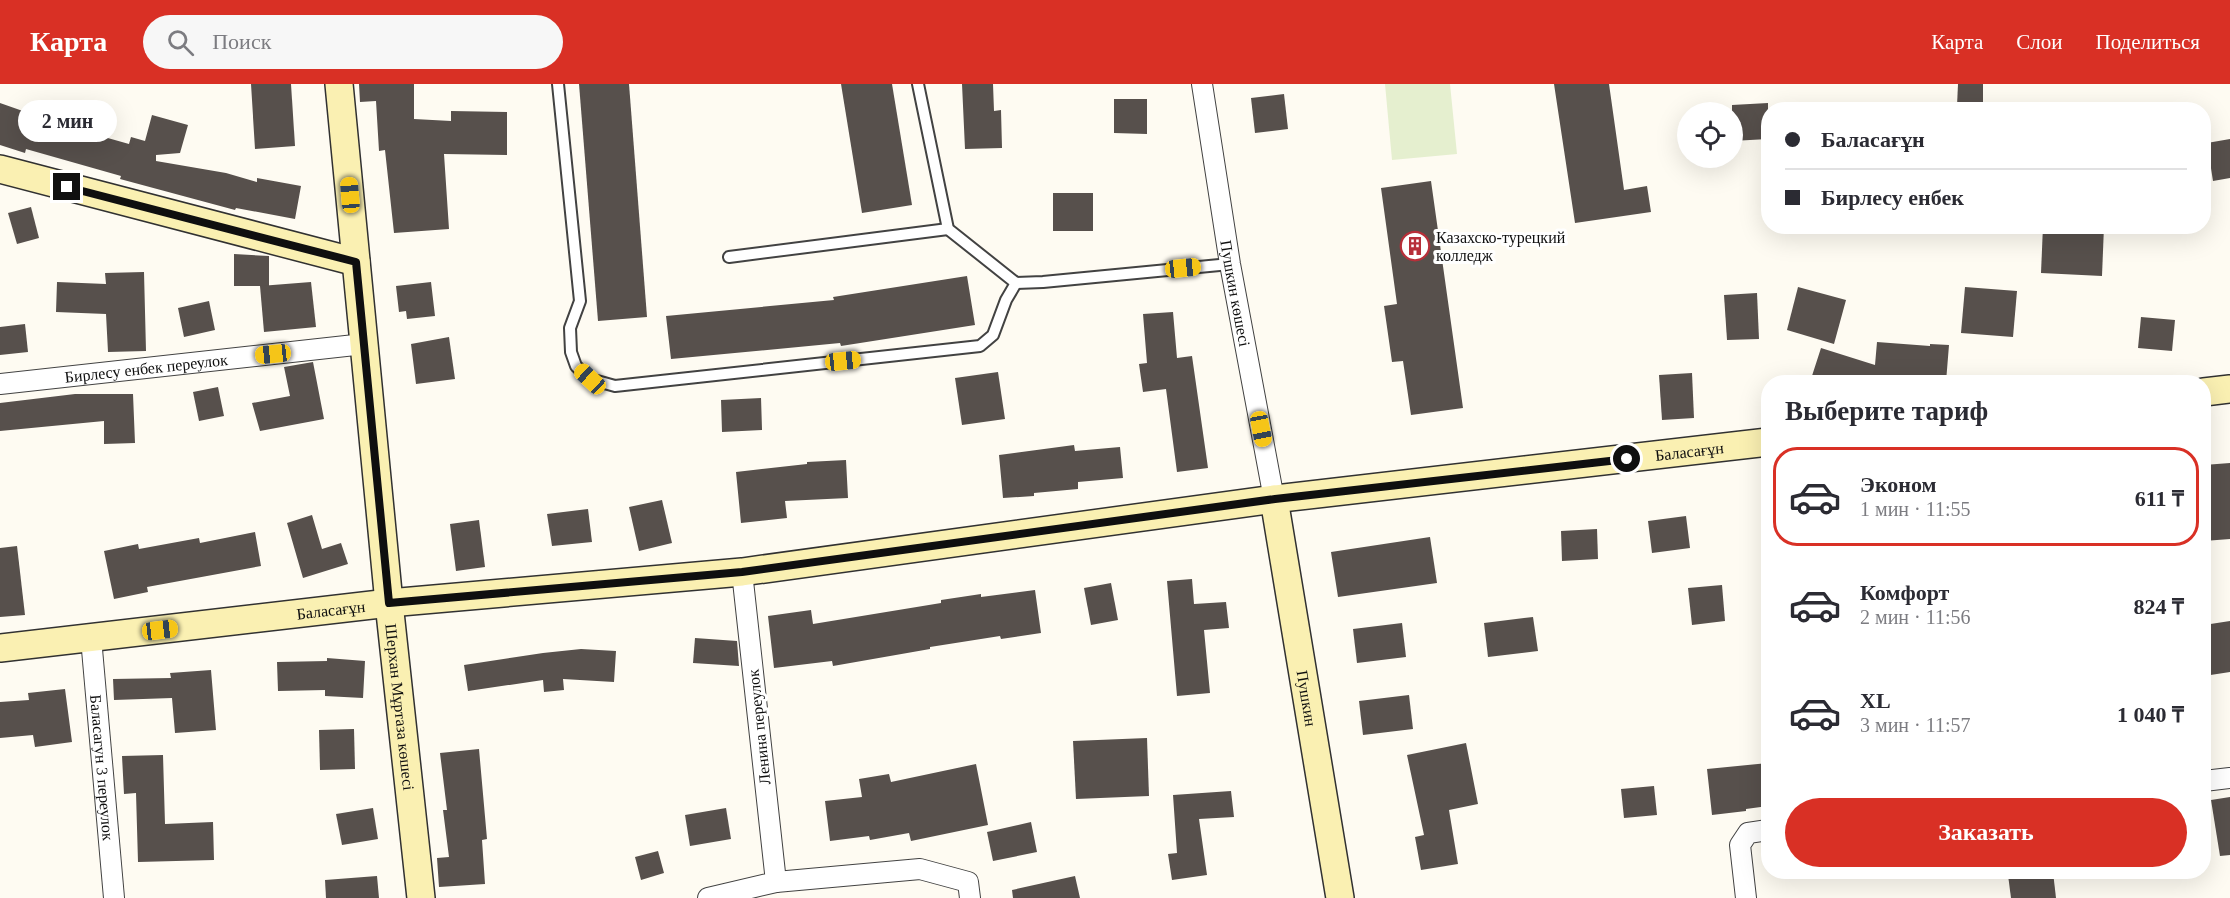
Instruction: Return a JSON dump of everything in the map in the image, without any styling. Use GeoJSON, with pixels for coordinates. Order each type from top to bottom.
{"type":"FeatureCollection","features":[{"type":"Feature","properties":{"kind":"street","name":"Шерхан Мұртаза көшесі"},"geometry":{"type":"LineString","coordinates":[[339,84],[389,603],[421,898]]}},
{"type":"Feature","properties":{"kind":"street","name":"Пушкин көшесі"},"geometry":{"type":"LineString","coordinates":[[1202,84],[1230,264],[1275,499]]}},
{"type":"Feature","properties":{"kind":"street"},"geometry":{"type":"LineString","coordinates":[[0,169],[356,262]]}},
{"type":"Feature","properties":{"kind":"street","name":"Бирлесу енбек переулок"},"geometry":{"type":"LineString","coordinates":[[0,384],[364,344]]}},
{"type":"Feature","properties":{"kind":"street"},"geometry":{"type":"LineString","coordinates":[[2211,391],[2230,389]]}},
{"type":"Feature","properties":{"kind":"street","name":"Баласағұн"},"geometry":{"type":"LineString","coordinates":[[0,648],[389,603],[742,572],[1275,499],[1761,443]]}},
{"type":"Feature","properties":{"kind":"street","name":"Пушкин"},"geometry":{"type":"LineString","coordinates":[[1275,499],[1340,898]]}},
{"type":"Feature","properties":{"kind":"street","name":"Ленина переулок"},"geometry":{"type":"LineString","coordinates":[[742,572],[776,882]]}},
{"type":"Feature","properties":{"kind":"street","name":"Баласагун 3 переулок"},"geometry":{"type":"LineString","coordinates":[[91,638],[114,898]]}},
{"type":"Feature","properties":{"kind":"street"},"geometry":{"type":"LineString","coordinates":[[2211,780],[2230,778]]}},
{"type":"Feature","properties":{"kind":"street"},"geometry":{"type":"LineString","coordinates":[[1746,898],[1740,845],[1748,833],[1761,831]]}},
{"type":"Feature","properties":{"kind":"street"},"geometry":{"type":"LineString","coordinates":[[708,898],[776,882],[920,869],[968,882],[970,898]]}},
{"type":"Feature","properties":{"kind":"lane"},"geometry":{"type":"LineString","coordinates":[[558,84],[580,301],[570,328],[571,352],[576,366],[590,379],[615,386],[980,346],[993,335],[1006,300],[1017,283]]}},
{"type":"Feature","properties":{"kind":"lane"},"geometry":{"type":"LineString","coordinates":[[918,84],[948,229],[1017,283],[1230,264]]}},
{"type":"Feature","properties":{"kind":"lane"},"geometry":{"type":"LineString","coordinates":[[729,256],[948,229]]}},
{"type":"Feature","properties":{"kind":"green space"},"geometry":{"type":"Polygon","coordinates":[[[1385,84],[1450,84],[1457,154],[1392,160],[1385,84]]]}},
{"type":"Feature","properties":{"kind":"building"},"geometry":{"type":"Polygon","coordinates":[[[251,84],[291,84],[295,146],[255,149],[251,84]]]}},
{"type":"Feature","properties":{"kind":"building"},"geometry":{"type":"Polygon","coordinates":[[[359,84],[414,84],[414,119],[451,121],[451,111],[507,112],[507,155],[444,154],[449,229],[394,233],[385,150],[379,151],[376,101],[360,102],[359,84]]]}},
{"type":"Feature","properties":{"kind":"building"},"geometry":{"type":"Polygon","coordinates":[[[579,84],[629,84],[647,317],[598,321],[579,84]]]}},
{"type":"Feature","properties":{"kind":"building"},"geometry":{"type":"Polygon","coordinates":[[[841,84],[892,84],[912,205],[862,213],[841,84]]]}},
{"type":"Feature","properties":{"kind":"building"},"geometry":{"type":"Polygon","coordinates":[[[962,84],[993,84],[994,111],[1001,110],[1002,148],[965,149],[962,84]]]}},
{"type":"Feature","properties":{"kind":"building"},"geometry":{"type":"Polygon","coordinates":[[[1554,84],[1609,84],[1624,190],[1647,186],[1651,212],[1575,223],[1554,84]]]}},
{"type":"Feature","properties":{"kind":"building"},"geometry":{"type":"Polygon","coordinates":[[[1958,84],[1983,84],[1983,102],[1957,102],[1958,84]]]}},
{"type":"Feature","properties":{"kind":"building"},"geometry":{"type":"Polygon","coordinates":[[[1284,94],[1288,129],[1255,133],[1251,98],[1284,94]]]}},
{"type":"Feature","properties":{"kind":"building"},"geometry":{"type":"Polygon","coordinates":[[[1114,99],[1147,99],[1147,134],[1114,133],[1114,99]]]}},
{"type":"Feature","properties":{"kind":"building"},"geometry":{"type":"Polygon","coordinates":[[[0,103],[37,116],[37,118],[129,144],[131,137],[145,141],[152,115],[188,125],[180,153],[156,155],[156,161],[226,173],[257,182],[257,178],[301,186],[295,219],[236,208],[235,210],[120,179],[121,176],[26,149],[25,153],[0,145],[0,103]]]}},
{"type":"Feature","properties":{"kind":"building"},"geometry":{"type":"Polygon","coordinates":[[[1761,103],[1761,139],[1743,140],[1743,104],[1761,103]]]}},
{"type":"Feature","properties":{"kind":"building"},"geometry":{"type":"Polygon","coordinates":[[[2230,139],[2230,178],[2213,181],[2211,142],[2230,139]]]}},
{"type":"Feature","properties":{"kind":"building","name":"Казахско-турецкий колледж"},"geometry":{"type":"Polygon","coordinates":[[[1431,181],[1463,408],[1411,415],[1403,361],[1392,362],[1384,306],[1397,304],[1381,188],[1431,181]]]}},
{"type":"Feature","properties":{"kind":"building"},"geometry":{"type":"Polygon","coordinates":[[[1053,193],[1093,193],[1093,231],[1053,231],[1053,193]]]}},
{"type":"Feature","properties":{"kind":"building"},"geometry":{"type":"Polygon","coordinates":[[[31,207],[39,238],[17,244],[8,213],[31,207]]]}},
{"type":"Feature","properties":{"kind":"building"},"geometry":{"type":"Polygon","coordinates":[[[2043,234],[2104,234],[2102,276],[2041,273],[2043,234]]]}},
{"type":"Feature","properties":{"kind":"building"},"geometry":{"type":"Polygon","coordinates":[[[234,254],[269,256],[269,286],[234,286],[234,254]]]}},
{"type":"Feature","properties":{"kind":"building"},"geometry":{"type":"Polygon","coordinates":[[[144,272],[146,351],[108,352],[106,314],[56,312],[57,282],[106,284],[105,273],[144,272]]]}},
{"type":"Feature","properties":{"kind":"building"},"geometry":{"type":"Polygon","coordinates":[[[967,276],[975,325],[841,346],[840,343],[671,359],[666,316],[834,300],[833,297],[967,276]]]}},
{"type":"Feature","properties":{"kind":"building"},"geometry":{"type":"Polygon","coordinates":[[[311,282],[316,327],[264,332],[260,286],[311,282]]]}},
{"type":"Feature","properties":{"kind":"building"},"geometry":{"type":"Polygon","coordinates":[[[431,282],[435,316],[407,319],[406,311],[399,312],[396,286],[431,282]]]}},
{"type":"Feature","properties":{"kind":"building"},"geometry":{"type":"Polygon","coordinates":[[[1798,287],[1846,300],[1834,344],[1787,330],[1798,287]]]}},
{"type":"Feature","properties":{"kind":"building"},"geometry":{"type":"Polygon","coordinates":[[[1965,287],[2017,291],[2013,337],[1961,333],[1965,287]]]}},
{"type":"Feature","properties":{"kind":"building"},"geometry":{"type":"Polygon","coordinates":[[[1757,293],[1759,339],[1727,340],[1724,295],[1757,293]]]}},
{"type":"Feature","properties":{"kind":"building"},"geometry":{"type":"Polygon","coordinates":[[[209,301],[215,330],[184,337],[178,308],[209,301]]]}},
{"type":"Feature","properties":{"kind":"building"},"geometry":{"type":"Polygon","coordinates":[[[1173,312],[1177,358],[1192,356],[1208,468],[1177,472],[1166,389],[1143,392],[1139,364],[1147,363],[1143,314],[1173,312]]]}},
{"type":"Feature","properties":{"kind":"building"},"geometry":{"type":"Polygon","coordinates":[[[2141,317],[2175,320],[2172,351],[2138,348],[2141,317]]]}},
{"type":"Feature","properties":{"kind":"building"},"geometry":{"type":"Polygon","coordinates":[[[25,324],[28,352],[0,355],[0,327],[25,324]]]}},
{"type":"Feature","properties":{"kind":"building"},"geometry":{"type":"Polygon","coordinates":[[[449,337],[455,379],[416,384],[411,344],[449,337]]]}},
{"type":"Feature","properties":{"kind":"building"},"geometry":{"type":"Polygon","coordinates":[[[1877,342],[1949,345],[1947,375],[1812,375],[1821,348],[1875,365],[1877,342]]]}},
{"type":"Feature","properties":{"kind":"building"},"geometry":{"type":"Polygon","coordinates":[[[313,362],[324,419],[260,431],[252,403],[290,396],[284,367],[313,362]]]}},
{"type":"Feature","properties":{"kind":"building"},"geometry":{"type":"Polygon","coordinates":[[[998,372],[1005,419],[962,425],[955,378],[998,372]]]}},
{"type":"Feature","properties":{"kind":"building"},"geometry":{"type":"Polygon","coordinates":[[[1692,373],[1694,418],[1662,420],[1659,375],[1692,373]]]}},
{"type":"Feature","properties":{"kind":"building"},"geometry":{"type":"Polygon","coordinates":[[[218,387],[224,416],[199,421],[193,392],[218,387]]]}},
{"type":"Feature","properties":{"kind":"building"},"geometry":{"type":"Polygon","coordinates":[[[75,394],[133,394],[135,443],[104,444],[104,421],[0,431],[0,403],[75,394]]]}},
{"type":"Feature","properties":{"kind":"building"},"geometry":{"type":"Polygon","coordinates":[[[761,398],[762,430],[722,432],[721,400],[761,398]]]}},
{"type":"Feature","properties":{"kind":"building"},"geometry":{"type":"Polygon","coordinates":[[[1074,445],[1075,451],[1120,447],[1123,478],[1078,482],[1078,489],[1003,498],[999,455],[1074,445]]]}},
{"type":"Feature","properties":{"kind":"building"},"geometry":{"type":"Polygon","coordinates":[[[846,460],[848,498],[785,501],[787,518],[741,523],[736,472],[807,464],[807,462],[846,460]]]}},
{"type":"Feature","properties":{"kind":"building"},"geometry":{"type":"Polygon","coordinates":[[[2230,463],[2230,539],[2211,540],[2211,464],[2230,463]]]}},
{"type":"Feature","properties":{"kind":"building"},"geometry":{"type":"Polygon","coordinates":[[[662,500],[672,543],[639,551],[629,507],[662,500]]]}},
{"type":"Feature","properties":{"kind":"building"},"geometry":{"type":"Polygon","coordinates":[[[588,509],[592,542],[552,546],[547,514],[588,509]]]}},
{"type":"Feature","properties":{"kind":"building"},"geometry":{"type":"Polygon","coordinates":[[[312,515],[322,549],[341,543],[348,564],[303,578],[287,523],[312,515]]]}},
{"type":"Feature","properties":{"kind":"building"},"geometry":{"type":"Polygon","coordinates":[[[1686,516],[1690,548],[1652,553],[1648,521],[1686,516]]]}},
{"type":"Feature","properties":{"kind":"building"},"geometry":{"type":"Polygon","coordinates":[[[479,520],[485,567],[456,571],[450,524],[479,520]]]}},
{"type":"Feature","properties":{"kind":"building"},"geometry":{"type":"Polygon","coordinates":[[[1597,529],[1598,559],[1562,561],[1561,531],[1597,529]]]}},
{"type":"Feature","properties":{"kind":"building"},"geometry":{"type":"Polygon","coordinates":[[[255,532],[261,566],[147,587],[148,592],[114,599],[104,551],[138,544],[139,549],[199,538],[200,543],[255,532]]]}},
{"type":"Feature","properties":{"kind":"building"},"geometry":{"type":"Polygon","coordinates":[[[1430,537],[1437,583],[1338,597],[1331,552],[1430,537]]]}},
{"type":"Feature","properties":{"kind":"building"},"geometry":{"type":"Polygon","coordinates":[[[17,546],[25,615],[0,617],[0,548],[17,546]]]}},
{"type":"Feature","properties":{"kind":"building"},"geometry":{"type":"Polygon","coordinates":[[[1192,579],[1194,604],[1226,602],[1229,628],[1204,630],[1210,693],[1177,696],[1167,581],[1192,579]]]}},
{"type":"Feature","properties":{"kind":"building"},"geometry":{"type":"Polygon","coordinates":[[[1111,583],[1118,620],[1091,625],[1084,588],[1111,583]]]}},
{"type":"Feature","properties":{"kind":"building"},"geometry":{"type":"Polygon","coordinates":[[[1722,585],[1725,621],[1692,625],[1688,588],[1722,585]]]}},
{"type":"Feature","properties":{"kind":"building"},"geometry":{"type":"Polygon","coordinates":[[[1035,590],[1041,633],[1001,639],[1000,636],[930,647],[930,649],[833,666],[832,661],[774,668],[768,616],[811,610],[813,624],[941,603],[941,600],[1035,590]]]}},
{"type":"Feature","properties":{"kind":"building"},"geometry":{"type":"Polygon","coordinates":[[[1533,617],[1538,651],[1488,657],[1484,623],[1533,617]]]}},
{"type":"Feature","properties":{"kind":"building"},"geometry":{"type":"Polygon","coordinates":[[[2230,621],[2230,672],[2211,675],[2211,624],[2230,621]]]}},
{"type":"Feature","properties":{"kind":"building"},"geometry":{"type":"Polygon","coordinates":[[[1402,623],[1406,657],[1357,663],[1353,629],[1402,623]]]}},
{"type":"Feature","properties":{"kind":"building"},"geometry":{"type":"Polygon","coordinates":[[[695,638],[737,641],[739,666],[693,663],[695,638]]]}},
{"type":"Feature","properties":{"kind":"building"},"geometry":{"type":"Polygon","coordinates":[[[581,649],[616,651],[614,682],[563,679],[564,690],[544,692],[543,680],[468,691],[464,665],[581,649]]]}},
{"type":"Feature","properties":{"kind":"building"},"geometry":{"type":"Polygon","coordinates":[[[327,658],[365,661],[363,698],[325,696],[325,690],[278,691],[277,662],[327,661],[327,658]]]}},
{"type":"Feature","properties":{"kind":"building"},"geometry":{"type":"Polygon","coordinates":[[[211,670],[216,730],[175,733],[172,698],[114,700],[113,679],[171,678],[170,673],[211,670]]]}},
{"type":"Feature","properties":{"kind":"building"},"geometry":{"type":"Polygon","coordinates":[[[65,689],[72,742],[35,747],[33,735],[0,738],[0,702],[29,700],[28,693],[65,689]]]}},
{"type":"Feature","properties":{"kind":"building"},"geometry":{"type":"Polygon","coordinates":[[[1409,695],[1413,729],[1363,735],[1359,701],[1409,695]]]}},
{"type":"Feature","properties":{"kind":"building"},"geometry":{"type":"Polygon","coordinates":[[[354,729],[355,769],[320,770],[319,730],[354,729]]]}},
{"type":"Feature","properties":{"kind":"building"},"geometry":{"type":"Polygon","coordinates":[[[1147,738],[1149,796],[1076,799],[1073,741],[1147,738]]]}},
{"type":"Feature","properties":{"kind":"building"},"geometry":{"type":"Polygon","coordinates":[[[1466,743],[1478,804],[1449,810],[1458,864],[1421,870],[1415,837],[1424,835],[1407,755],[1466,743]]]}},
{"type":"Feature","properties":{"kind":"building"},"geometry":{"type":"Polygon","coordinates":[[[479,749],[487,839],[482,840],[485,884],[439,887],[437,858],[449,857],[443,810],[447,810],[440,753],[479,749]]]}},
{"type":"Feature","properties":{"kind":"building"},"geometry":{"type":"Polygon","coordinates":[[[163,755],[165,824],[213,822],[214,860],[138,862],[136,793],[124,794],[122,756],[163,755]]]}},
{"type":"Feature","properties":{"kind":"building"},"geometry":{"type":"Polygon","coordinates":[[[976,764],[988,825],[911,841],[909,833],[870,840],[869,836],[830,841],[825,801],[862,797],[859,779],[889,774],[891,782],[976,764]]]}},
{"type":"Feature","properties":{"kind":"building"},"geometry":{"type":"Polygon","coordinates":[[[1761,764],[1761,807],[1712,815],[1707,769],[1761,764]]]}},
{"type":"Feature","properties":{"kind":"building"},"geometry":{"type":"Polygon","coordinates":[[[1654,786],[1657,815],[1624,818],[1621,789],[1654,786]]]}},
{"type":"Feature","properties":{"kind":"building"},"geometry":{"type":"Polygon","coordinates":[[[1231,791],[1234,817],[1199,819],[1207,875],[1172,880],[1168,854],[1177,853],[1173,795],[1231,791]]]}},
{"type":"Feature","properties":{"kind":"building"},"geometry":{"type":"Polygon","coordinates":[[[2230,797],[2230,855],[2220,856],[2211,800],[2230,797]]]}},
{"type":"Feature","properties":{"kind":"building"},"geometry":{"type":"Polygon","coordinates":[[[373,808],[378,839],[342,845],[336,814],[373,808]]]}},
{"type":"Feature","properties":{"kind":"building"},"geometry":{"type":"Polygon","coordinates":[[[726,808],[731,839],[690,846],[685,815],[726,808]]]}},
{"type":"Feature","properties":{"kind":"building"},"geometry":{"type":"Polygon","coordinates":[[[1031,822],[1037,852],[993,861],[987,832],[1031,822]]]}},
{"type":"Feature","properties":{"kind":"building"},"geometry":{"type":"Polygon","coordinates":[[[658,851],[664,873],[641,880],[635,857],[658,851]]]}},
{"type":"Feature","properties":{"kind":"building"},"geometry":{"type":"Polygon","coordinates":[[[377,876],[379,898],[326,898],[325,880],[377,876]]]}},
{"type":"Feature","properties":{"kind":"building"},"geometry":{"type":"Polygon","coordinates":[[[1075,876],[1080,898],[1013,898],[1012,890],[1075,876]]]}},
{"type":"Feature","properties":{"kind":"building"},"geometry":{"type":"Polygon","coordinates":[[[2009,879],[2054,879],[2056,898],[2011,898],[2009,879]]]}},
{"type":"Feature","properties":{"kind":"place","name":"Казахско-турецкий колледж"},"geometry":{"type":"Point","coordinates":[1415,246]}},
{"type":"Feature","properties":{"kind":"route"},"geometry":{"type":"LineString","coordinates":[[67,187],[356,262],[389,603],[742,572],[1275,499],[1627,459]]}}]}
